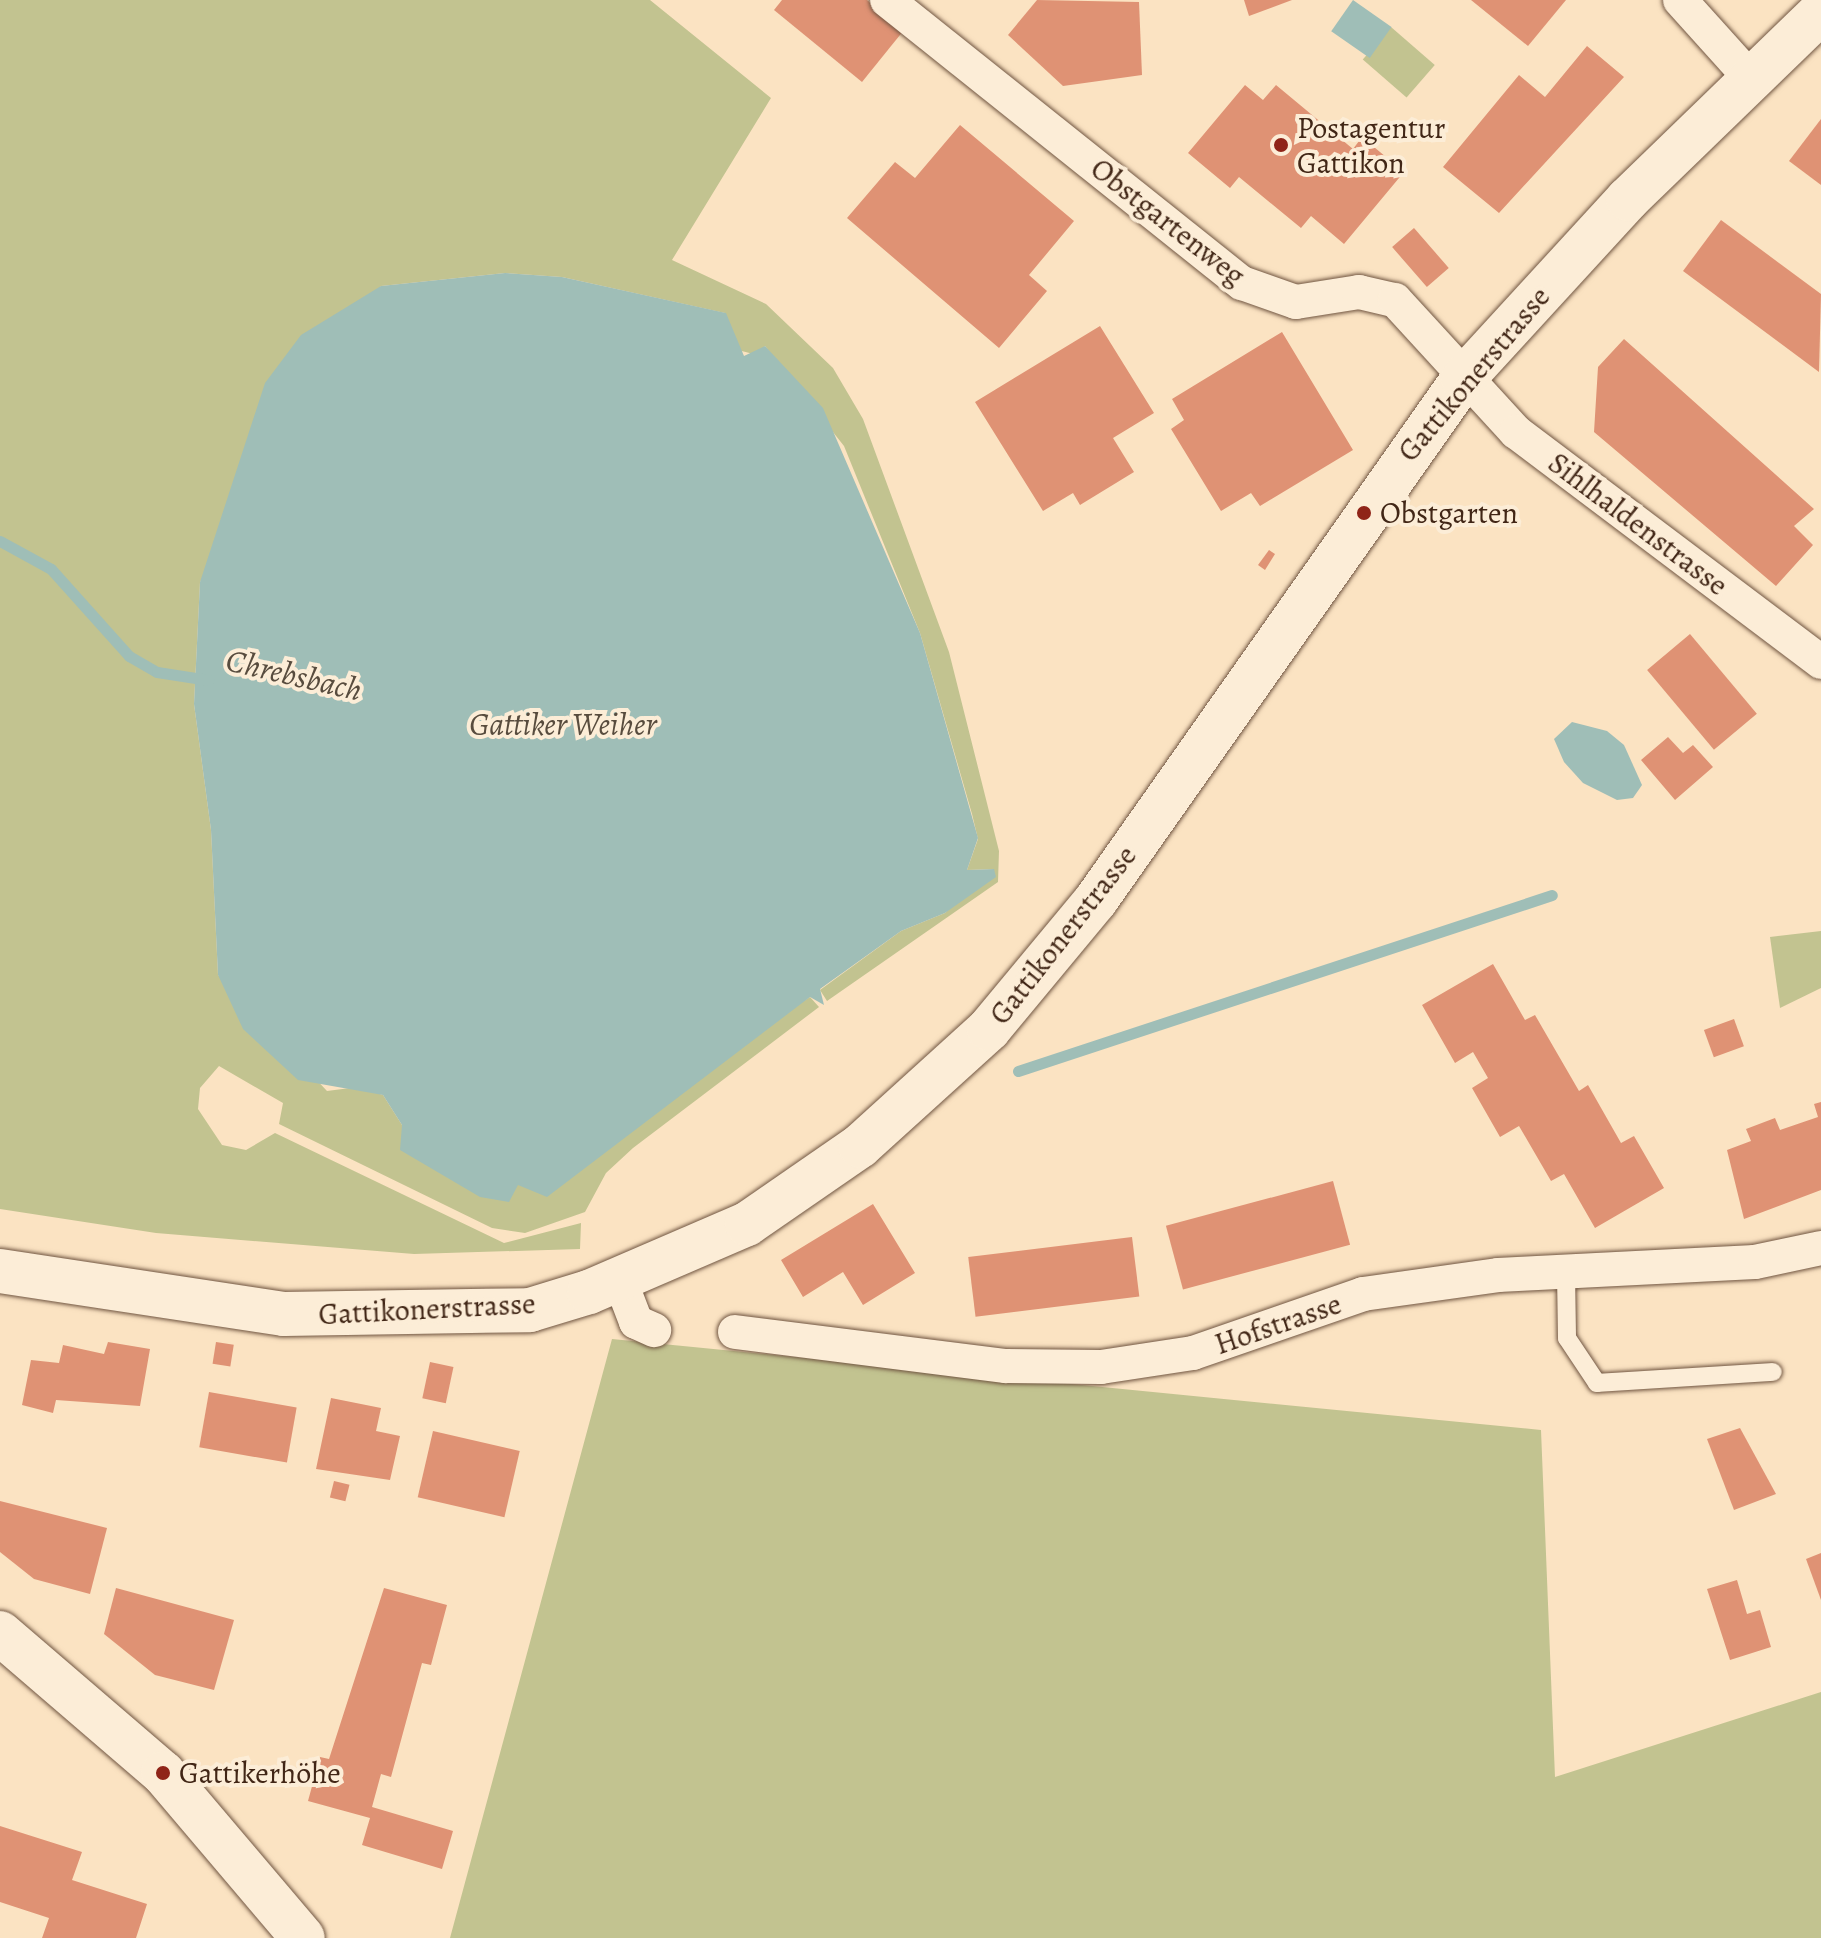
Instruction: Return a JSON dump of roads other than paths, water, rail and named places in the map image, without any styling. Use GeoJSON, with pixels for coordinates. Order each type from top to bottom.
{"type":"FeatureCollection","features":[{"type":"Feature","properties":{"kind":"main road","name":"Gattikonerstrasse"},"geometry":{"type":"LineString","coordinates":[[0,1271],[284,1314],[367,1317],[530,1310],[620,1280],[747,1224],[860,1146],[989,1029],[1096,900],[1463,379],[1628,199],[1821,12]]}},
{"type":"Feature","properties":{"kind":"main road"},"geometry":{"type":"LineString","coordinates":[[0,1633],[163,1773],[303,1938]]}},
{"type":"Feature","properties":{"kind":"street","name":"Obstgartenweg"},"geometry":{"type":"LineString","coordinates":[[887,0],[1242,283],[1296,302],[1379,293],[1395,300],[1463,379]]}},
{"type":"Feature","properties":{"kind":"street"},"geometry":{"type":"LineString","coordinates":[[1680,0],[1753,81]]}},
{"type":"Feature","properties":{"kind":"street","name":"Sihlhaldenstrasse"},"geometry":{"type":"LineString","coordinates":[[1463,379],[1516,432],[1821,662]]}},
{"type":"Feature","properties":{"kind":"street","name":"Hofstrasse"},"geometry":{"type":"LineString","coordinates":[[735,1332],[1006,1366],[1101,1367],[1193,1353],[1363,1294],[1566,1273],[1755,1262],[1821,1248]]}},
{"type":"Feature","properties":{"kind":"street"},"geometry":{"type":"LineString","coordinates":[[620,1280],[636,1322],[654,1330]]}},
{"type":"Feature","properties":{"kind":"lane"},"geometry":{"type":"LineString","coordinates":[[1566,1273],[1567,1338],[1597,1383],[1773,1372]]}},
{"type":"Feature","properties":{"kind":"water"},"geometry":{"type":"Polygon","coordinates":[[[1353,0],[1392,27],[1370,58],[1331,31],[1353,0]]]}},
{"type":"Feature","properties":{"kind":"water","name":"Gattiker Weiher"},"geometry":{"type":"Polygon","coordinates":[[[505,273],[562,277],[726,313],[744,356],[765,346],[823,408],[920,633],[978,838],[967,870],[994,869],[996,877],[945,913],[901,931],[820,989],[824,1005],[810,997],[547,1197],[518,1185],[509,1202],[480,1197],[400,1150],[402,1125],[383,1095],[298,1080],[243,1029],[218,975],[211,830],[194,704],[200,582],[265,383],[301,335],[381,286],[505,273]]]}},
{"type":"Feature","properties":{"kind":"water"},"geometry":{"type":"Polygon","coordinates":[[[1572,722],[1607,731],[1624,745],[1642,785],[1633,798],[1617,800],[1583,783],[1564,762],[1554,739],[1572,722]]]}},
{"type":"Feature","properties":{"kind":"waterway","name":"Chrebsbach"},"geometry":{"type":"LineString","coordinates":[[0,541],[51,569],[129,656],[157,672],[208,680]]}},
{"type":"Feature","properties":{"kind":"waterway"},"geometry":{"type":"LineString","coordinates":[[1018,1071],[1552,895]]}},
{"type":"Feature","properties":{"kind":"place","name":"Postagentur Gattikon"},"geometry":{"type":"Point","coordinates":[1281,145]}},
{"type":"Feature","properties":{"kind":"place","name":"Obstgarten"},"geometry":{"type":"Point","coordinates":[1364,513]}},
{"type":"Feature","properties":{"kind":"place","name":"Gattikerhöhe"},"geometry":{"type":"Point","coordinates":[163,1773]}}]}
